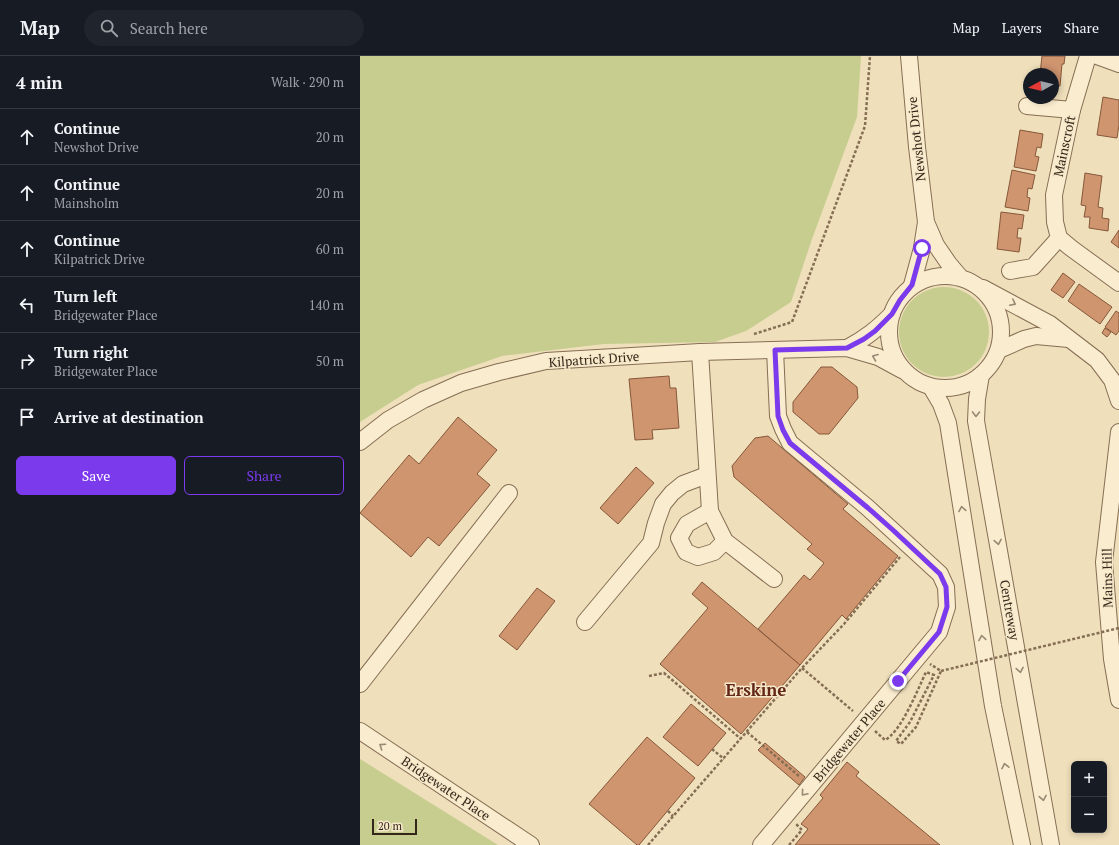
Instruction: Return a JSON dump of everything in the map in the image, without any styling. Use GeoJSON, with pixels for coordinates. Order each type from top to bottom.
{"type":"FeatureCollection","features":[{"type":"Feature","properties":{"kind":"street","name":"Newshot Drive"},"geometry":{"type":"LineString","coordinates":[[909,56],[917,147],[926,222],[922,248],[912,285]]}},
{"type":"Feature","properties":{"kind":"street","name":"Mainscroft"},"geometry":{"type":"LineString","coordinates":[[1059,238],[1055,222],[1054,195],[1072,110],[1088,56]]}},
{"type":"Feature","properties":{"kind":"street"},"geometry":{"type":"LineString","coordinates":[[1097,56],[1119,64]]}},
{"type":"Feature","properties":{"kind":"street"},"geometry":{"type":"LineString","coordinates":[[1027,106],[1072,110]]}},
{"type":"Feature","properties":{"kind":"street","name":"Newshot Drive"},"geometry":{"type":"LineString","coordinates":[[926,222],[936,245],[960,277]]}},
{"type":"Feature","properties":{"kind":"street"},"geometry":{"type":"LineString","coordinates":[[1010,271],[1033,267],[1059,238],[1119,283]]}},
{"type":"Feature","properties":{"kind":"street"},"geometry":{"type":"LineString","coordinates":[[978,286],[988,296],[996,308],[1001,339],[999,350],[981,375],[964,385],[948,388],[931,387],[920,383],[902,370],[891,343],[889,328],[892,314],[900,300],[912,285],[920,280],[949,275],[960,277],[1017,305],[1050,324],[1097,360],[1112,380],[1119,401]]}},
{"type":"Feature","properties":{"kind":"street","name":"Kilpatrick Drive"},"geometry":{"type":"LineString","coordinates":[[847,348],[875,331],[892,314]]}},
{"type":"Feature","properties":{"kind":"street"},"geometry":{"type":"LineString","coordinates":[[999,350],[1024,339],[1036,336],[1069,339]]}},
{"type":"Feature","properties":{"kind":"street","name":"Kilpatrick Drive"},"geometry":{"type":"LineString","coordinates":[[360,442],[388,420],[423,400],[461,383],[546,361],[746,350],[847,348],[878,357],[902,370]]}},
{"type":"Feature","properties":{"kind":"street","name":"Bridgewater Place"},"geometry":{"type":"LineString","coordinates":[[761,845],[939,632],[947,607],[946,587],[940,574],[868,508],[790,443],[778,416],[775,350]]}},
{"type":"Feature","properties":{"kind":"street"},"geometry":{"type":"LineString","coordinates":[[700,352],[710,511],[725,541],[774,579]]}},
{"type":"Feature","properties":{"kind":"street","name":"Centreway"},"geometry":{"type":"LineString","coordinates":[[981,375],[977,399],[976,421],[1051,845]]}},
{"type":"Feature","properties":{"kind":"street"},"geometry":{"type":"LineString","coordinates":[[931,387],[943,408],[948,423],[993,706],[1022,845]]}},
{"type":"Feature","properties":{"kind":"street","name":"Mains Hill"},"geometry":{"type":"LineString","coordinates":[[1119,432],[1104,562],[1112,659],[1119,700]]}},
{"type":"Feature","properties":{"kind":"street"},"geometry":{"type":"LineString","coordinates":[[585,622],[651,543],[663,504],[672,493],[683,484],[707,475]]}},
{"type":"Feature","properties":{"kind":"street"},"geometry":{"type":"LineString","coordinates":[[360,684],[509,493]]}},
{"type":"Feature","properties":{"kind":"street"},"geometry":{"type":"LineString","coordinates":[[710,511],[687,524],[679,538],[686,552],[698,557],[714,552],[725,541]]}},
{"type":"Feature","properties":{"kind":"street","name":"Bridgewater Place"},"geometry":{"type":"LineString","coordinates":[[360,731],[531,845]]}},
{"type":"Feature","properties":{"kind":"path"},"geometry":{"type":"LineString","coordinates":[[746,350],[754,334],[792,322],[865,126],[870,56]]}},
{"type":"Feature","properties":{"kind":"path"},"geometry":{"type":"LineString","coordinates":[[648,845],[802,668],[844,624],[902,555],[898,551],[906,542]]}},
{"type":"Feature","properties":{"kind":"path"},"geometry":{"type":"LineString","coordinates":[[930,665],[941,670],[1119,628]]}},
{"type":"Feature","properties":{"kind":"path"},"geometry":{"type":"LineString","coordinates":[[802,668],[865,721],[885,740],[902,722],[926,672],[934,675],[910,722],[896,741],[901,744],[916,726],[941,670]]}},
{"type":"Feature","properties":{"kind":"path"},"geometry":{"type":"LineString","coordinates":[[649,676],[664,673],[741,739]]}},
{"type":"Feature","properties":{"kind":"path"},"geometry":{"type":"LineString","coordinates":[[747,732],[810,786]]}},
{"type":"Feature","properties":{"kind":"path"},"geometry":{"type":"LineString","coordinates":[[712,749],[724,759]]}},
{"type":"Feature","properties":{"kind":"path"},"geometry":{"type":"LineString","coordinates":[[668,811],[674,816]]}},
{"type":"Feature","properties":{"kind":"green space"},"geometry":{"type":"Polygon","coordinates":[[[360,56],[861,56],[857,117],[812,239],[791,302],[746,331],[715,342],[604,344],[502,356],[418,385],[360,422],[360,56]]]}},
{"type":"Feature","properties":{"kind":"green space"},"geometry":{"type":"Polygon","coordinates":[[[944,287],[961,290],[976,300],[986,315],[989,332],[986,349],[976,364],[961,374],[944,377],[927,374],[912,364],[902,349],[899,332],[902,315],[912,300],[927,290],[944,287]]]}},
{"type":"Feature","properties":{"kind":"green space"},"geometry":{"type":"Polygon","coordinates":[[[360,759],[498,845],[360,845],[360,759]]]}},
{"type":"Feature","properties":{"kind":"building"},"geometry":{"type":"Polygon","coordinates":[[[1042,56],[1065,56],[1064,64],[1062,64],[1060,86],[1059,68],[1041,68],[1042,56]]]}},
{"type":"Feature","properties":{"kind":"building"},"geometry":{"type":"Polygon","coordinates":[[[1103,97],[1119,100],[1119,125],[1117,138],[1097,135],[1103,97]]]}},
{"type":"Feature","properties":{"kind":"building"},"geometry":{"type":"Polygon","coordinates":[[[1020,130],[1043,134],[1041,148],[1037,147],[1035,156],[1039,157],[1036,171],[1014,167],[1020,130]]]}},
{"type":"Feature","properties":{"kind":"building"},"geometry":{"type":"Polygon","coordinates":[[[1012,170],[1035,175],[1032,189],[1028,188],[1027,197],[1030,198],[1028,211],[1005,207],[1012,170]]]}},
{"type":"Feature","properties":{"kind":"building"},"geometry":{"type":"Polygon","coordinates":[[[1085,173],[1102,176],[1098,207],[1103,208],[1102,218],[1109,219],[1108,231],[1089,228],[1090,217],[1084,217],[1086,206],[1081,205],[1085,173]]]}},
{"type":"Feature","properties":{"kind":"building"},"geometry":{"type":"Polygon","coordinates":[[[1001,212],[1024,215],[1022,229],[1018,228],[1017,238],[1021,238],[1019,252],[997,249],[1001,212]]]}},
{"type":"Feature","properties":{"kind":"building"},"geometry":{"type":"Polygon","coordinates":[[[1119,230],[1119,248],[1111,242],[1119,230]]]}},
{"type":"Feature","properties":{"kind":"building"},"geometry":{"type":"Polygon","coordinates":[[[1063,273],[1075,282],[1063,298],[1051,290],[1063,273]]]}},
{"type":"Feature","properties":{"kind":"building"},"geometry":{"type":"Polygon","coordinates":[[[1079,284],[1112,307],[1100,324],[1068,301],[1079,284]]]}},
{"type":"Feature","properties":{"kind":"building"},"geometry":{"type":"Polygon","coordinates":[[[1116,311],[1119,313],[1119,331],[1116,335],[1105,327],[1116,311]]]}},
{"type":"Feature","properties":{"kind":"building"},"geometry":{"type":"Polygon","coordinates":[[[1105,328],[1111,332],[1107,337],[1102,333],[1105,328]]]}},
{"type":"Feature","properties":{"kind":"building"},"geometry":{"type":"Polygon","coordinates":[[[821,367],[832,367],[857,387],[858,398],[829,434],[819,434],[793,412],[793,402],[821,367]]]}},
{"type":"Feature","properties":{"kind":"building"},"geometry":{"type":"Polygon","coordinates":[[[669,376],[670,388],[676,388],[679,428],[652,430],[653,439],[635,440],[629,379],[669,376]]]}},
{"type":"Feature","properties":{"kind":"building"},"geometry":{"type":"Polygon","coordinates":[[[458,417],[497,450],[477,474],[490,485],[439,546],[428,537],[411,557],[360,513],[409,455],[419,464],[458,417]]]}},
{"type":"Feature","properties":{"kind":"building"},"geometry":{"type":"Polygon","coordinates":[[[768,436],[848,504],[843,509],[898,556],[846,619],[842,615],[800,665],[758,629],[804,575],[810,580],[824,563],[807,549],[812,544],[734,477],[732,466],[755,438],[768,436]]]}},
{"type":"Feature","properties":{"kind":"building"},"geometry":{"type":"Polygon","coordinates":[[[636,467],[654,483],[618,524],[600,508],[636,467]]]}},
{"type":"Feature","properties":{"kind":"building"},"geometry":{"type":"Polygon","coordinates":[[[702,582],[800,665],[741,734],[660,664],[708,608],[692,594],[702,582]]]}},
{"type":"Feature","properties":{"kind":"building"},"geometry":{"type":"Polygon","coordinates":[[[537,588],[555,601],[517,650],[499,636],[537,588]]]}},
{"type":"Feature","properties":{"kind":"building"},"geometry":{"type":"Polygon","coordinates":[[[691,704],[726,733],[698,766],[663,737],[691,704]]]}},
{"type":"Feature","properties":{"kind":"building"},"geometry":{"type":"Polygon","coordinates":[[[647,737],[695,778],[639,845],[637,845],[589,804],[647,737]]]}},
{"type":"Feature","properties":{"kind":"building"},"geometry":{"type":"Polygon","coordinates":[[[765,743],[805,777],[799,785],[758,750],[765,743]]]}},
{"type":"Feature","properties":{"kind":"building"},"geometry":{"type":"Polygon","coordinates":[[[847,762],[859,772],[856,776],[940,845],[795,845],[808,829],[801,824],[823,798],[820,795],[847,762]]]}},
{"type":"Feature","properties":{"kind":"district","name":"Erskine"},"geometry":{"type":"Point","coordinates":[756,689]}},
{"type":"Feature","properties":{"kind":"route"},"geometry":{"type":"LineString","coordinates":[[898,681],[939,632],[947,607],[946,587],[940,574],[894,531],[790,443],[778,416],[775,350],[847,348],[864,339],[875,331],[892,314],[900,300],[912,285],[922,248]]}}]}
